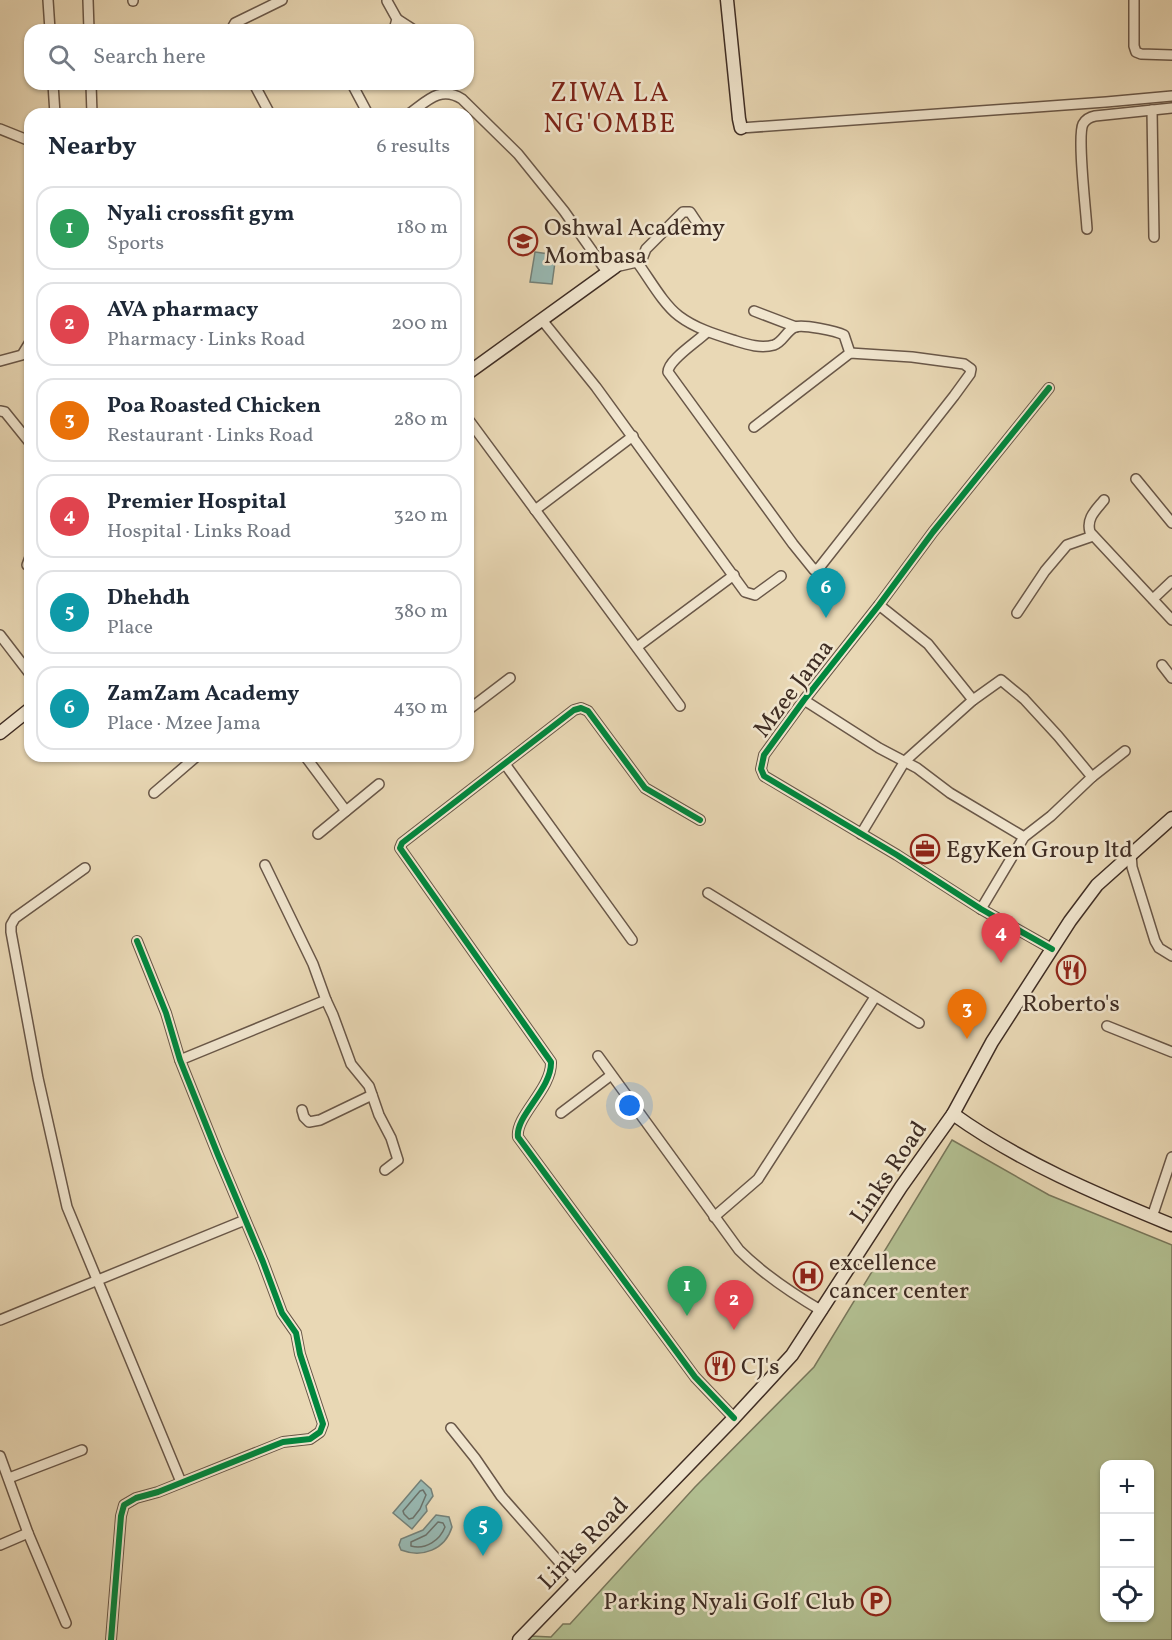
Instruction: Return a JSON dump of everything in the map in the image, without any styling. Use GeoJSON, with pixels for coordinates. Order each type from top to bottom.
{"type":"FeatureCollection","features":[{"type":"Feature","properties":{"kind":"main road"},"geometry":{"type":"LineString","coordinates":[[727,0],[741,128]]}},
{"type":"Feature","properties":{"kind":"main road"},"geometry":{"type":"LineString","coordinates":[[474,369],[611,269]]}},
{"type":"Feature","properties":{"kind":"main road"},"geometry":{"type":"LineString","coordinates":[[0,733],[24,714]]}},
{"type":"Feature","properties":{"kind":"main road","name":"Links Road"},"geometry":{"type":"LineString","coordinates":[[519,1640],[792,1355],[901,1187],[953,1114],[992,1042],[1087,898],[1131,854],[1172,818]]}},
{"type":"Feature","properties":{"kind":"main road"},"geometry":{"type":"LineString","coordinates":[[953,1114],[982,1135],[1061,1178],[1172,1225]]}},
{"type":"Feature","properties":{"kind":"street"},"geometry":{"type":"LineString","coordinates":[[48,0],[50,24]]}},
{"type":"Feature","properties":{"kind":"street"},"geometry":{"type":"LineString","coordinates":[[88,0],[89,24]]}},
{"type":"Feature","properties":{"kind":"street"},"geometry":{"type":"LineString","coordinates":[[235,24],[282,0]]}},
{"type":"Feature","properties":{"kind":"street"},"geometry":{"type":"LineString","coordinates":[[1134,0],[1136,52],[1172,55]]}},
{"type":"Feature","properties":{"kind":"street"},"geometry":{"type":"LineString","coordinates":[[387,1],[397,19],[405,24]]}},
{"type":"Feature","properties":{"kind":"street"},"geometry":{"type":"LineString","coordinates":[[396,24],[397,19]]}},
{"type":"Feature","properties":{"kind":"street"},"geometry":{"type":"LineString","coordinates":[[53,90],[55,108]]}},
{"type":"Feature","properties":{"kind":"street"},"geometry":{"type":"LineString","coordinates":[[91,90],[92,108]]}},
{"type":"Feature","properties":{"kind":"street"},"geometry":{"type":"LineString","coordinates":[[257,90],[267,108]]}},
{"type":"Feature","properties":{"kind":"street"},"geometry":{"type":"LineString","coordinates":[[355,90],[365,108]]}},
{"type":"Feature","properties":{"kind":"street"},"geometry":{"type":"LineString","coordinates":[[435,90],[436,94]]}},
{"type":"Feature","properties":{"kind":"street"},"geometry":{"type":"LineString","coordinates":[[417,108],[436,94],[452,93],[471,108]]}},
{"type":"Feature","properties":{"kind":"street"},"geometry":{"type":"LineString","coordinates":[[741,128],[1172,96]]}},
{"type":"Feature","properties":{"kind":"street"},"geometry":{"type":"LineString","coordinates":[[1087,229],[1083,124],[1091,117],[1172,108]]}},
{"type":"Feature","properties":{"kind":"street"},"geometry":{"type":"LineString","coordinates":[[1152,110],[1154,237]]}},
{"type":"Feature","properties":{"kind":"street"},"geometry":{"type":"LineString","coordinates":[[474,111],[518,154],[611,269],[642,259],[646,249],[685,211],[690,212],[700,227]]}},
{"type":"Feature","properties":{"kind":"street"},"geometry":{"type":"LineString","coordinates":[[0,129],[24,139]]}},
{"type":"Feature","properties":{"kind":"street"},"geometry":{"type":"LineString","coordinates":[[637,262],[671,309],[707,332],[750,345],[766,346],[778,342],[796,327]]}},
{"type":"Feature","properties":{"kind":"street"},"geometry":{"type":"LineString","coordinates":[[754,311],[796,327],[840,333],[846,338],[850,353]]}},
{"type":"Feature","properties":{"kind":"street"},"geometry":{"type":"LineString","coordinates":[[542,320],[633,436],[745,592],[753,595],[781,576]]}},
{"type":"Feature","properties":{"kind":"street"},"geometry":{"type":"LineString","coordinates":[[707,332],[672,361],[668,366],[668,372],[814,570],[819,568],[842,541],[971,371],[964,364],[912,357],[850,353],[754,427]]}},
{"type":"Feature","properties":{"kind":"street"},"geometry":{"type":"LineString","coordinates":[[0,361],[22,356],[24,352]]}},
{"type":"Feature","properties":{"kind":"street","name":"Mzee Jama"},"geometry":{"type":"LineString","coordinates":[[1049,388],[933,532],[804,700],[764,755],[760,764],[762,773],[981,909],[1052,950]]}},
{"type":"Feature","properties":{"kind":"street"},"geometry":{"type":"LineString","coordinates":[[0,411],[5,412],[24,436]]}},
{"type":"Feature","properties":{"kind":"street"},"geometry":{"type":"LineString","coordinates":[[474,427],[680,706]]}},
{"type":"Feature","properties":{"kind":"street"},"geometry":{"type":"LineString","coordinates":[[535,510],[633,436]]}},
{"type":"Feature","properties":{"kind":"street"},"geometry":{"type":"LineString","coordinates":[[1136,479],[1172,523]]}},
{"type":"Feature","properties":{"kind":"street"},"geometry":{"type":"LineString","coordinates":[[1104,500],[1091,516],[1088,524],[1093,536],[1172,621]]}},
{"type":"Feature","properties":{"kind":"street"},"geometry":{"type":"LineString","coordinates":[[1017,613],[1045,571],[1067,545],[1093,536]]}},
{"type":"Feature","properties":{"kind":"street"},"geometry":{"type":"LineString","coordinates":[[637,647],[734,575]]}},
{"type":"Feature","properties":{"kind":"street"},"geometry":{"type":"LineString","coordinates":[[1153,598],[1172,580]]}},
{"type":"Feature","properties":{"kind":"street"},"geometry":{"type":"LineString","coordinates":[[879,605],[928,644],[973,700]]}},
{"type":"Feature","properties":{"kind":"street"},"geometry":{"type":"LineString","coordinates":[[0,635],[24,666]]}},
{"type":"Feature","properties":{"kind":"street"},"geometry":{"type":"LineString","coordinates":[[1162,665],[1172,678]]}},
{"type":"Feature","properties":{"kind":"street"},"geometry":{"type":"LineString","coordinates":[[474,704],[510,678]]}},
{"type":"Feature","properties":{"kind":"street"},"geometry":{"type":"LineString","coordinates":[[861,834],[905,761],[973,700],[1001,680],[1059,736],[1092,777]]}},
{"type":"Feature","properties":{"kind":"street"},"geometry":{"type":"LineString","coordinates":[[804,700],[885,752],[917,768],[950,793],[1024,837]]}},
{"type":"Feature","properties":{"kind":"street"},"geometry":{"type":"LineString","coordinates":[[700,820],[639,782],[584,709],[574,710],[402,843],[401,850],[551,1062],[547,1082],[520,1124],[518,1137],[695,1377],[734,1418]]}},
{"type":"Feature","properties":{"kind":"street"},"geometry":{"type":"LineString","coordinates":[[981,909],[1024,837],[1125,751]]}},
{"type":"Feature","properties":{"kind":"street"},"geometry":{"type":"LineString","coordinates":[[154,793],[188,762]]}},
{"type":"Feature","properties":{"kind":"street"},"geometry":{"type":"LineString","coordinates":[[309,762],[346,812]]}},
{"type":"Feature","properties":{"kind":"street"},"geometry":{"type":"LineString","coordinates":[[505,764],[632,940]]}},
{"type":"Feature","properties":{"kind":"street"},"geometry":{"type":"LineString","coordinates":[[318,834],[379,784]]}},
{"type":"Feature","properties":{"kind":"street"},"geometry":{"type":"LineString","coordinates":[[1131,854],[1132,867],[1155,941],[1159,948],[1172,956]]}},
{"type":"Feature","properties":{"kind":"street"},"geometry":{"type":"LineString","coordinates":[[265,865],[313,964],[351,1064],[369,1086],[391,1138],[398,1160],[385,1170]]}},
{"type":"Feature","properties":{"kind":"street"},"geometry":{"type":"LineString","coordinates":[[85,868],[15,918],[10,929],[60,1183],[67,1207],[181,1482]]}},
{"type":"Feature","properties":{"kind":"street"},"geometry":{"type":"LineString","coordinates":[[708,893],[919,1023]]}},
{"type":"Feature","properties":{"kind":"street"},"geometry":{"type":"LineString","coordinates":[[111,1640],[122,1508],[127,1502],[284,1442],[310,1438],[320,1432],[323,1424],[300,1354],[296,1333],[282,1314],[180,1060],[166,1013],[137,941]]}},
{"type":"Feature","properties":{"kind":"street"},"geometry":{"type":"LineString","coordinates":[[714,1217],[758,1179],[875,997]]}},
{"type":"Feature","properties":{"kind":"street"},"geometry":{"type":"LineString","coordinates":[[180,1060],[326,1000]]}},
{"type":"Feature","properties":{"kind":"street"},"geometry":{"type":"LineString","coordinates":[[1107,1026],[1172,1052]]}},
{"type":"Feature","properties":{"kind":"street"},"geometry":{"type":"LineString","coordinates":[[598,1056],[610,1076],[739,1250],[755,1265],[797,1296],[822,1311]]}},
{"type":"Feature","properties":{"kind":"street"},"geometry":{"type":"LineString","coordinates":[[561,1113],[610,1076]]}},
{"type":"Feature","properties":{"kind":"street"},"geometry":{"type":"LineString","coordinates":[[302,1110],[309,1122],[320,1120],[372,1095]]}},
{"type":"Feature","properties":{"kind":"street"},"geometry":{"type":"LineString","coordinates":[[1152,1217],[1172,1157]]}},
{"type":"Feature","properties":{"kind":"street"},"geometry":{"type":"LineString","coordinates":[[0,1320],[245,1220]]}},
{"type":"Feature","properties":{"kind":"street"},"geometry":{"type":"LineString","coordinates":[[451,1428],[501,1496],[576,1581]]}},
{"type":"Feature","properties":{"kind":"street"},"geometry":{"type":"LineString","coordinates":[[9,1478],[82,1450]]}},
{"type":"Feature","properties":{"kind":"street"},"geometry":{"type":"LineString","coordinates":[[0,1456],[28,1533],[66,1623]]}},
{"type":"Feature","properties":{"kind":"street"},"geometry":{"type":"LineString","coordinates":[[0,1545],[28,1533]]}},
{"type":"Feature","properties":{"kind":"green space"},"geometry":{"type":"Polygon","coordinates":[[[952,1140],[1049,1195],[1172,1245],[1172,1640],[527,1640],[530,1636],[551,1637],[563,1624],[570,1624],[695,1487],[814,1367],[952,1140]]]}},
{"type":"Feature","properties":{"kind":"water"},"geometry":{"type":"Polygon","coordinates":[[[535,252],[556,255],[552,284],[530,282],[535,252]]]}},
{"type":"Feature","properties":{"kind":"water"},"geometry":{"type":"Polygon","coordinates":[[[421,1480],[431,1489],[433,1496],[426,1506],[427,1511],[412,1529],[393,1513],[421,1480]]]}},
{"type":"Feature","properties":{"kind":"water"},"geometry":{"type":"Polygon","coordinates":[[[436,1515],[449,1517],[452,1527],[444,1541],[425,1552],[401,1550],[399,1545],[401,1539],[423,1530],[436,1515]]]}},
{"type":"Feature","properties":{"kind":"cycle path"},"geometry":{"type":"LineString","coordinates":[[1049,388],[933,532],[804,700],[764,755],[761,769],[764,776],[897,855],[981,909],[1052,949]]}},
{"type":"Feature","properties":{"kind":"cycle path"},"geometry":{"type":"LineString","coordinates":[[700,820],[645,788],[588,711],[581,708],[574,710],[402,843],[400,848],[551,1062],[546,1082],[522,1120],[518,1137],[695,1377],[734,1418]]}},
{"type":"Feature","properties":{"kind":"cycle path"},"geometry":{"type":"LineString","coordinates":[[111,1640],[121,1516],[124,1505],[136,1498],[158,1492],[283,1442],[310,1439],[320,1432],[323,1424],[300,1354],[296,1333],[282,1313],[180,1060],[166,1013],[137,941]]}},
{"type":"Feature","properties":{"kind":"place","name":"Oshwal Academy Mombasa"},"geometry":{"type":"Point","coordinates":[523,241]}},
{"type":"Feature","properties":{"kind":"place","name":"ZamZam Academy"},"geometry":{"type":"Point","coordinates":[826,618]}},
{"type":"Feature","properties":{"kind":"place","name":"EgyKen Group ltd"},"geometry":{"type":"Point","coordinates":[925,849]}},
{"type":"Feature","properties":{"kind":"place","name":"Premier Hospital"},"geometry":{"type":"Point","coordinates":[1001,963]}},
{"type":"Feature","properties":{"kind":"place","name":"Roberto's"},"geometry":{"type":"Point","coordinates":[1071,970]}},
{"type":"Feature","properties":{"kind":"place","name":"Poa Roasted Chicken"},"geometry":{"type":"Point","coordinates":[967,1039]}},
{"type":"Feature","properties":{"kind":"place","name":"excellence cancer center"},"geometry":{"type":"Point","coordinates":[808,1276]}},
{"type":"Feature","properties":{"kind":"place","name":"Nyali crossfit gym"},"geometry":{"type":"Point","coordinates":[687,1316]}},
{"type":"Feature","properties":{"kind":"place","name":"AVA pharmacy"},"geometry":{"type":"Point","coordinates":[734,1330]}},
{"type":"Feature","properties":{"kind":"place","name":"CJ's"},"geometry":{"type":"Point","coordinates":[720,1366]}},
{"type":"Feature","properties":{"kind":"place","name":"Dhehdh"},"geometry":{"type":"Point","coordinates":[483,1556]}},
{"type":"Feature","properties":{"kind":"place","name":"Parking Nyali Golf Club"},"geometry":{"type":"Point","coordinates":[876,1601]}},
{"type":"Feature","properties":{"kind":"district","name":"ZIWA LA NG'OMBE"},"geometry":{"type":"Point","coordinates":[610,108]}}]}
